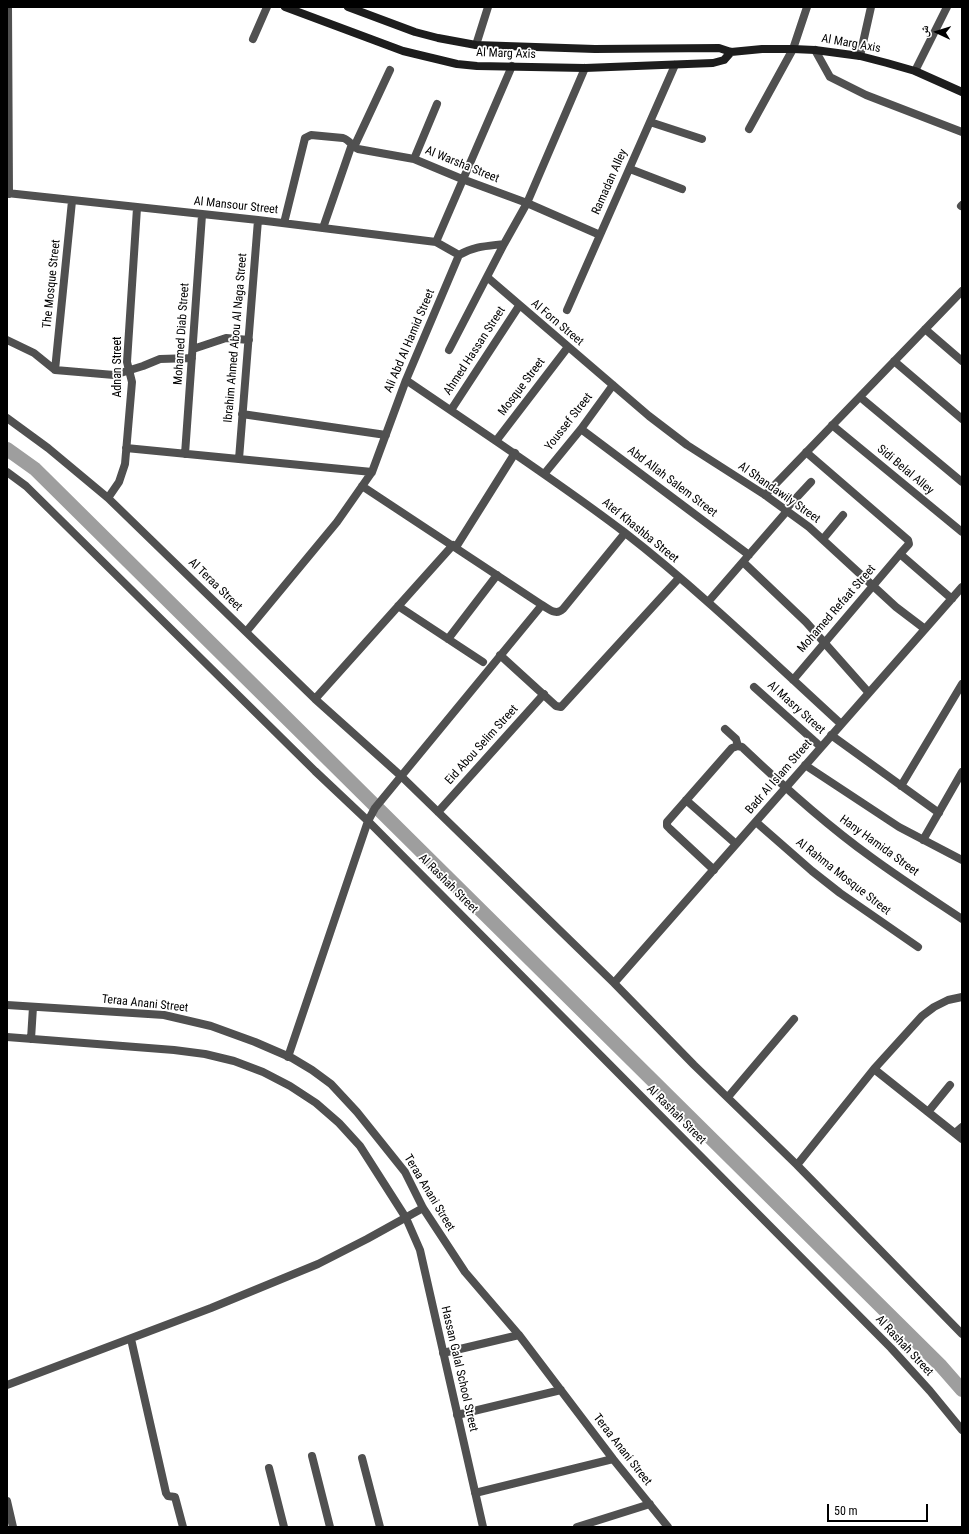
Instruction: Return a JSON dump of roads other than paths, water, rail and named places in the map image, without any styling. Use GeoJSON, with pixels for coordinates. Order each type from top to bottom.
{"type":"FeatureCollection","features":[{"type":"Feature","properties":{"kind":"main road","name":"Al Marg Axis"},"geometry":{"type":"LineString","coordinates":[[285,7],[386,45],[420,56],[457,64],[585,68],[675,65],[719,62],[724,60],[731,52]]}},
{"type":"Feature","properties":{"kind":"main road","name":"Al Marg Axis"},"geometry":{"type":"LineString","coordinates":[[348,7],[415,32],[438,38],[476,44],[595,49],[719,48],[731,52],[762,49],[793,49],[815,50],[860,56],[915,71],[962,92]]}},
{"type":"Feature","properties":{"kind":"street"},"geometry":{"type":"LineString","coordinates":[[8,7],[8,193]]}},
{"type":"Feature","properties":{"kind":"street"},"geometry":{"type":"LineString","coordinates":[[253,39],[267,7]]}},
{"type":"Feature","properties":{"kind":"street"},"geometry":{"type":"LineString","coordinates":[[476,44],[488,7]]}},
{"type":"Feature","properties":{"kind":"street"},"geometry":{"type":"LineString","coordinates":[[749,129],[793,49],[807,7]]}},
{"type":"Feature","properties":{"kind":"street"},"geometry":{"type":"LineString","coordinates":[[860,56],[871,7]]}},
{"type":"Feature","properties":{"kind":"street"},"geometry":{"type":"LineString","coordinates":[[915,71],[947,7]]}},
{"type":"Feature","properties":{"kind":"street"},"geometry":{"type":"LineString","coordinates":[[815,50],[830,77],[866,94],[962,132]]}},
{"type":"Feature","properties":{"kind":"street","name":"Ramadan Alley"},"geometry":{"type":"LineString","coordinates":[[567,310],[675,65]]}},
{"type":"Feature","properties":{"kind":"street"},"geometry":{"type":"LineString","coordinates":[[436,242],[512,66]]}},
{"type":"Feature","properties":{"kind":"street"},"geometry":{"type":"LineString","coordinates":[[449,350],[527,203],[585,68]]}},
{"type":"Feature","properties":{"kind":"street"},"geometry":{"type":"LineString","coordinates":[[323,228],[353,146],[390,70]]}},
{"type":"Feature","properties":{"kind":"street"},"geometry":{"type":"LineString","coordinates":[[414,159],[437,104]]}},
{"type":"Feature","properties":{"kind":"street"},"geometry":{"type":"LineString","coordinates":[[650,122],[702,139]]}},
{"type":"Feature","properties":{"kind":"street","name":"Al Warsha Street"},"geometry":{"type":"LineString","coordinates":[[284,223],[305,138],[311,135],[343,138],[348,140],[353,146],[360,150],[414,159],[462,179],[527,203],[600,235]]}},
{"type":"Feature","properties":{"kind":"street"},"geometry":{"type":"LineString","coordinates":[[630,169],[682,189]]}},
{"type":"Feature","properties":{"kind":"street","name":"Al Mansour Street"},"geometry":{"type":"LineString","coordinates":[[8,193],[258,220],[436,242],[459,255]]}},
{"type":"Feature","properties":{"kind":"street","name":"The Mosque Street"},"geometry":{"type":"LineString","coordinates":[[55,370],[72,201]]}},
{"type":"Feature","properties":{"kind":"street","name":"Adnan Street"},"geometry":{"type":"LineString","coordinates":[[108,498],[119,482],[126,448],[132,382],[127,362],[137,208]]}},
{"type":"Feature","properties":{"kind":"street","name":"Mohamed Diab Street"},"geometry":{"type":"LineString","coordinates":[[186,454],[202,215]]}},
{"type":"Feature","properties":{"kind":"street","name":"Ibrahim Ahmed Abou Al Naga Street"},"geometry":{"type":"LineString","coordinates":[[239,459],[258,220]]}},
{"type":"Feature","properties":{"kind":"street"},"geometry":{"type":"LineString","coordinates":[[459,255],[469,249],[480,246],[504,244]]}},
{"type":"Feature","properties":{"kind":"street","name":"Ali Abd Al Hamid Street"},"geometry":{"type":"LineString","coordinates":[[246,632],[337,522],[372,472],[406,380],[459,255]]}},
{"type":"Feature","properties":{"kind":"street","name":"Al Forn Street"},"geometry":{"type":"LineString","coordinates":[[487,277],[613,385]]}},
{"type":"Feature","properties":{"kind":"street"},"geometry":{"type":"LineString","coordinates":[[764,495],[962,291]]}},
{"type":"Feature","properties":{"kind":"street","name":"Ahmed Hassan Street"},"geometry":{"type":"LineString","coordinates":[[451,410],[519,306]]}},
{"type":"Feature","properties":{"kind":"street"},"geometry":{"type":"LineString","coordinates":[[925,329],[962,361]]}},
{"type":"Feature","properties":{"kind":"street"},"geometry":{"type":"LineString","coordinates":[[193,349],[226,338],[248,340]]}},
{"type":"Feature","properties":{"kind":"street"},"geometry":{"type":"LineString","coordinates":[[7,340],[34,353],[55,370],[114,374],[143,366],[160,359],[192,358]]}},
{"type":"Feature","properties":{"kind":"street","name":"Mosque Street"},"geometry":{"type":"LineString","coordinates":[[496,441],[568,347]]}},
{"type":"Feature","properties":{"kind":"street"},"geometry":{"type":"LineString","coordinates":[[894,361],[962,419]]}},
{"type":"Feature","properties":{"kind":"street","name":"Atef Khashba Street"},"geometry":{"type":"LineString","coordinates":[[406,380],[545,473],[625,533],[708,602],[841,724]]}},
{"type":"Feature","properties":{"kind":"street","name":"Youssef Street"},"geometry":{"type":"LineString","coordinates":[[545,473],[581,429],[613,385]]}},
{"type":"Feature","properties":{"kind":"street","name":"Al Shandawily Street"},"geometry":{"type":"LineString","coordinates":[[613,385],[636,406],[668,431],[809,527],[874,585],[896,607],[925,629]]}},
{"type":"Feature","properties":{"kind":"street"},"geometry":{"type":"LineString","coordinates":[[860,397],[962,482]]}},
{"type":"Feature","properties":{"kind":"street"},"geometry":{"type":"LineString","coordinates":[[242,414],[386,435]]}},
{"type":"Feature","properties":{"kind":"street","name":"Al Teraa Street"},"geometry":{"type":"LineString","coordinates":[[7,418],[48,448],[108,498],[315,699],[401,776]]}},
{"type":"Feature","properties":{"kind":"street","name":"Sidi Belal Alley"},"geometry":{"type":"LineString","coordinates":[[832,425],[962,532]]}},
{"type":"Feature","properties":{"kind":"street","name":"Abd Allah Salem Street"},"geometry":{"type":"LineString","coordinates":[[581,429],[749,555]]}},
{"type":"Feature","properties":{"kind":"street"},"geometry":{"type":"LineString","coordinates":[[126,448],[372,472]]}},
{"type":"Feature","properties":{"kind":"street","name":"Mohamed Refaat Street"},"geometry":{"type":"LineString","coordinates":[[793,680],[909,544],[908,540],[806,452]]}},
{"type":"Feature","properties":{"kind":"street"},"geometry":{"type":"LineString","coordinates":[[315,699],[454,546],[515,453]]}},
{"type":"Feature","properties":{"kind":"street"},"geometry":{"type":"LineString","coordinates":[[7,472],[26,486],[315,771],[368,821]]}},
{"type":"Feature","properties":{"kind":"street"},"geometry":{"type":"LineString","coordinates":[[708,602],[811,482]]}},
{"type":"Feature","properties":{"kind":"street"},"geometry":{"type":"LineString","coordinates":[[362,486],[542,605],[555,612],[561,611],[625,533]]}},
{"type":"Feature","properties":{"kind":"street"},"geometry":{"type":"LineString","coordinates":[[823,539],[843,515]]}},
{"type":"Feature","properties":{"kind":"street"},"geometry":{"type":"LineString","coordinates":[[900,554],[952,599]]}},
{"type":"Feature","properties":{"kind":"street"},"geometry":{"type":"LineString","coordinates":[[743,562],[806,622],[869,693]]}},
{"type":"Feature","properties":{"kind":"street"},"geometry":{"type":"LineString","coordinates":[[448,639],[498,575]]}},
{"type":"Feature","properties":{"kind":"street"},"geometry":{"type":"LineString","coordinates":[[500,655],[556,706],[561,707],[679,578]]}},
{"type":"Feature","properties":{"kind":"street","name":"Badr Al Islam Street"},"geometry":{"type":"LineString","coordinates":[[614,983],[962,587]]}},
{"type":"Feature","properties":{"kind":"street"},"geometry":{"type":"LineString","coordinates":[[288,1057],[368,821],[375,808],[542,605]]}},
{"type":"Feature","properties":{"kind":"street"},"geometry":{"type":"LineString","coordinates":[[398,606],[483,662]]}},
{"type":"Feature","properties":{"kind":"street"},"geometry":{"type":"LineString","coordinates":[[901,786],[962,684]]}},
{"type":"Feature","properties":{"kind":"street","name":"Al Masry Street"},"geometry":{"type":"LineString","coordinates":[[754,687],[821,747]]}},
{"type":"Feature","properties":{"kind":"street","name":"Eid Abou Selim Street"},"geometry":{"type":"LineString","coordinates":[[438,812],[544,694]]}},
{"type":"Feature","properties":{"kind":"street","name":"Hany Hamida Street"},"geometry":{"type":"LineString","coordinates":[[725,729],[736,739],[738,746],[742,747],[823,820],[872,858],[962,919]]}},
{"type":"Feature","properties":{"kind":"street"},"geometry":{"type":"LineString","coordinates":[[832,735],[939,813]]}},
{"type":"Feature","properties":{"kind":"street"},"geometry":{"type":"LineString","coordinates":[[714,870],[667,826],[667,822],[732,748],[738,746]]}},
{"type":"Feature","properties":{"kind":"street"},"geometry":{"type":"LineString","coordinates":[[805,765],[899,827],[962,860]]}},
{"type":"Feature","properties":{"kind":"street"},"geometry":{"type":"LineString","coordinates":[[924,840],[939,813],[959,784],[962,772]]}},
{"type":"Feature","properties":{"kind":"street"},"geometry":{"type":"LineString","coordinates":[[401,776],[614,983],[797,1165],[962,1334]]}},
{"type":"Feature","properties":{"kind":"street"},"geometry":{"type":"LineString","coordinates":[[686,800],[736,844]]}},
{"type":"Feature","properties":{"kind":"street","name":"Al Rashah Street"},"geometry":{"type":"LineString","coordinates":[[368,821],[891,1348],[930,1391],[962,1430]]}},
{"type":"Feature","properties":{"kind":"street","name":"Al Rahma Mosque Street"},"geometry":{"type":"LineString","coordinates":[[756,822],[812,871],[840,893],[918,947]]}},
{"type":"Feature","properties":{"kind":"street"},"geometry":{"type":"LineString","coordinates":[[797,1165],[874,1069],[922,1016],[941,1004],[962,997]]}},
{"type":"Feature","properties":{"kind":"street","name":"Teraa Anani Street"},"geometry":{"type":"LineString","coordinates":[[7,1005],[164,1015],[186,1019],[211,1026],[255,1042],[312,1070],[331,1084],[357,1112],[405,1172],[423,1208],[465,1272],[519,1335],[613,1459],[668,1527]]}},
{"type":"Feature","properties":{"kind":"street"},"geometry":{"type":"LineString","coordinates":[[32,1039],[33,1007]]}},
{"type":"Feature","properties":{"kind":"street"},"geometry":{"type":"LineString","coordinates":[[728,1098],[794,1019]]}},
{"type":"Feature","properties":{"kind":"street"},"geometry":{"type":"LineString","coordinates":[[7,1037],[174,1050],[205,1054],[234,1061],[263,1072],[290,1086],[316,1103],[339,1123],[360,1146],[406,1218]]}},
{"type":"Feature","properties":{"kind":"street"},"geometry":{"type":"LineString","coordinates":[[874,1069],[962,1139]]}},
{"type":"Feature","properties":{"kind":"street"},"geometry":{"type":"LineString","coordinates":[[928,1112],[950,1085]]}},
{"type":"Feature","properties":{"kind":"street"},"geometry":{"type":"LineString","coordinates":[[955,1133],[962,1126]]}},
{"type":"Feature","properties":{"kind":"street"},"geometry":{"type":"LineString","coordinates":[[7,1385],[211,1308],[318,1264],[423,1208]]}},
{"type":"Feature","properties":{"kind":"street","name":"Hassan Galal School Street"},"geometry":{"type":"LineString","coordinates":[[406,1218],[420,1250],[483,1527]]}},
{"type":"Feature","properties":{"kind":"street"},"geometry":{"type":"LineString","coordinates":[[443,1353],[519,1335]]}},
{"type":"Feature","properties":{"kind":"street"},"geometry":{"type":"LineString","coordinates":[[131,1338],[166,1493],[168,1496],[175,1497],[183,1527]]}},
{"type":"Feature","properties":{"kind":"street"},"geometry":{"type":"LineString","coordinates":[[457,1415],[561,1390]]}},
{"type":"Feature","properties":{"kind":"street"},"geometry":{"type":"LineString","coordinates":[[312,1456],[330,1527]]}},
{"type":"Feature","properties":{"kind":"street"},"geometry":{"type":"LineString","coordinates":[[362,1458],[380,1527]]}},
{"type":"Feature","properties":{"kind":"street"},"geometry":{"type":"LineString","coordinates":[[475,1492],[613,1459]]}},
{"type":"Feature","properties":{"kind":"street"},"geometry":{"type":"LineString","coordinates":[[269,1468],[284,1527]]}},
{"type":"Feature","properties":{"kind":"street"},"geometry":{"type":"LineString","coordinates":[[7,1501],[14,1527]]}},
{"type":"Feature","properties":{"kind":"street"},"geometry":{"type":"LineString","coordinates":[[577,1527],[650,1504]]}},
{"type":"Feature","properties":{"kind":"waterway"},"geometry":{"type":"LineString","coordinates":[[7,449],[35,469],[941,1366],[962,1390]]}}]}
